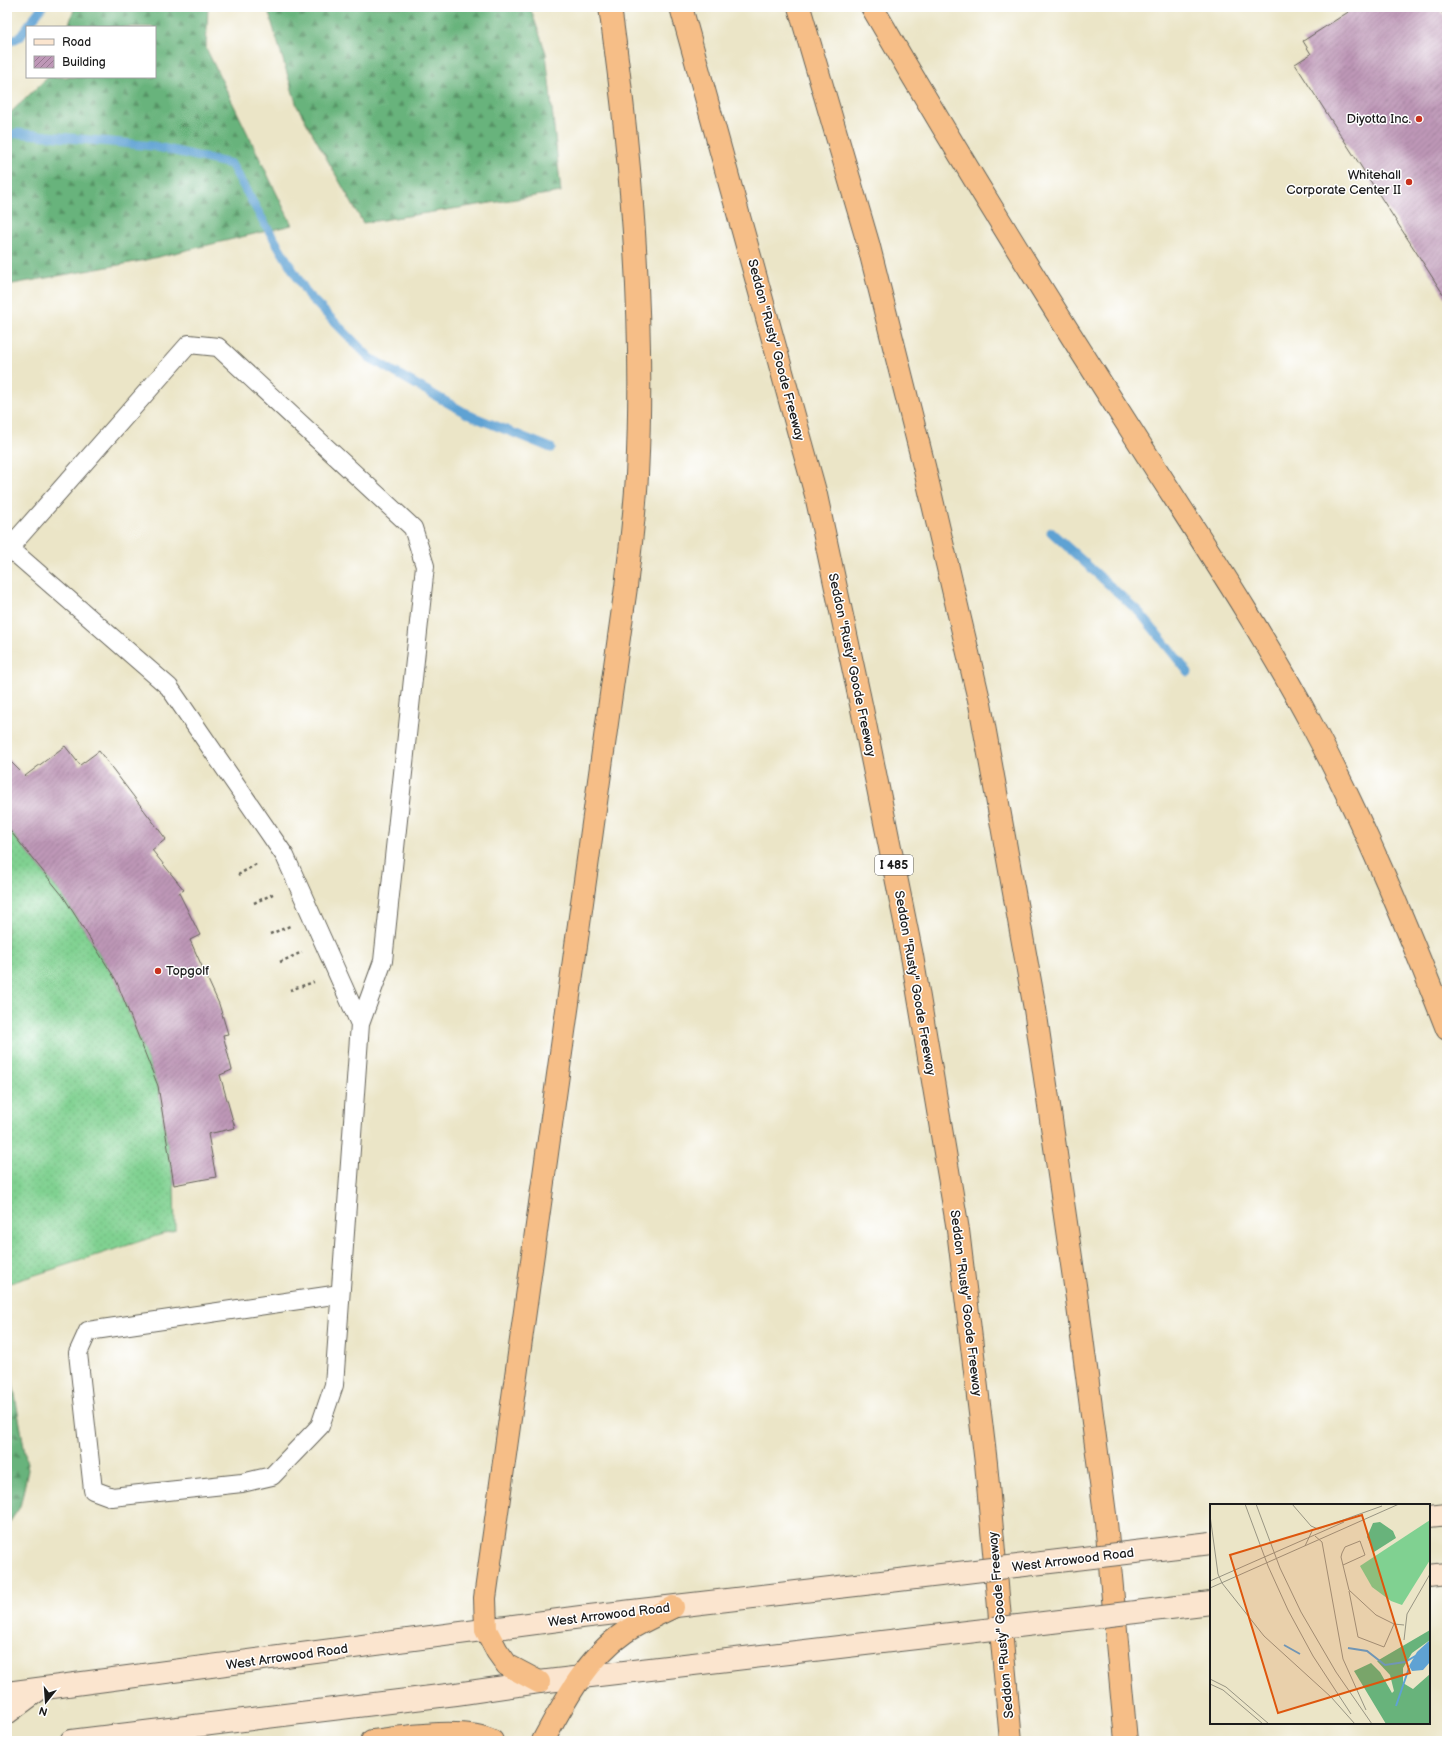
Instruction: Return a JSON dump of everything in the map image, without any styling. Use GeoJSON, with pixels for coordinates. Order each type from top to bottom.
{"type":"FeatureCollection","features":[{"type":"Feature","properties":{"kind":"highway"},"geometry":{"type":"LineString","coordinates":[[539,1682],[507,1665],[497,1651],[486,1630],[485,1598],[625,595],[637,475],[639,350],[634,236],[624,106],[610,7]]}},
{"type":"Feature","properties":{"kind":"highway","name":"Seddon \"Rusty\" Goode Freeway"},"geometry":{"type":"LineString","coordinates":[[680,7],[816,495],[862,709],[912,956],[959,1238],[986,1462],[1011,1741]]}},
{"type":"Feature","properties":{"kind":"highway"},"geometry":{"type":"LineString","coordinates":[[799,7],[868,244],[924,466],[980,704],[1036,1009],[1074,1275],[1106,1522],[1126,1741]]}},
{"type":"Feature","properties":{"kind":"highway"},"geometry":{"type":"LineString","coordinates":[[872,7],[1033,276],[1264,640],[1309,720],[1363,827],[1407,928],[1447,1029]]}},
{"type":"Feature","properties":{"kind":"highway"},"geometry":{"type":"LineString","coordinates":[[543,1741],[564,1702],[581,1677],[598,1658],[624,1633],[673,1607]]}},
{"type":"Feature","properties":{"kind":"highway"},"geometry":{"type":"LineString","coordinates":[[372,1741],[412,1736],[461,1734],[492,1741]]}},
{"type":"Feature","properties":{"kind":"main road"},"geometry":{"type":"LineString","coordinates":[[1430,1517],[1447,1515]]}},
{"type":"Feature","properties":{"kind":"main road","name":"West Arrowood Road"},"geometry":{"type":"LineString","coordinates":[[7,1693],[486,1630],[1210,1543]]}},
{"type":"Feature","properties":{"kind":"main road"},"geometry":{"type":"LineString","coordinates":[[1430,1577],[1447,1575]]}},
{"type":"Feature","properties":{"kind":"main road"},"geometry":{"type":"LineString","coordinates":[[71,1741],[440,1696],[539,1682],[1210,1603]]}},
{"type":"Feature","properties":{"kind":"main road"},"geometry":{"type":"LineString","coordinates":[[7,1713],[38,1690]]}},
{"type":"Feature","properties":{"kind":"lane"},"geometry":{"type":"LineString","coordinates":[[340,1294],[88,1331],[78,1353],[93,1490],[112,1497],[242,1483],[272,1476],[320,1426],[334,1385],[360,1024],[383,961],[425,566],[414,528],[218,347],[189,344],[8,546],[169,687],[285,856],[360,1024]]}},
{"type":"Feature","properties":{"kind":"green space"},"geometry":{"type":"Polygon","coordinates":[[[75,7],[208,7],[206,48],[292,225],[141,261],[7,285],[7,116],[47,78],[156,78],[156,26],[68,26],[75,7]]]}},
{"type":"Feature","properties":{"kind":"green space"},"geometry":{"type":"Polygon","coordinates":[[[267,7],[530,7],[546,53],[561,192],[363,223],[297,106],[267,7]]]}},
{"type":"Feature","properties":{"kind":"green space"},"geometry":{"type":"Polygon","coordinates":[[[7,827],[63,896],[116,980],[158,1086],[174,1185],[175,1230],[7,1284],[7,827]]]}},
{"type":"Feature","properties":{"kind":"green space"},"geometry":{"type":"Polygon","coordinates":[[[7,1349],[28,1470],[20,1507],[7,1526],[7,1349]]]}},
{"type":"Feature","properties":{"kind":"building","name":"Whitehall Corporate Center II"},"geometry":{"type":"Polygon","coordinates":[[[1356,7],[1439,7],[1447,20],[1447,300],[1295,64],[1311,54],[1303,41],[1356,7]]]}},
{"type":"Feature","properties":{"kind":"building","name":"Topgolf"},"geometry":{"type":"Polygon","coordinates":[[[65,746],[80,765],[99,751],[166,839],[152,850],[184,890],[179,893],[200,935],[190,940],[219,1004],[228,1034],[223,1035],[232,1070],[220,1075],[235,1128],[208,1134],[216,1177],[174,1185],[158,1086],[116,980],[63,896],[7,827],[7,758],[25,776],[65,746]]]}},
{"type":"Feature","properties":{"kind":"waterway"},"geometry":{"type":"LineString","coordinates":[[28,26],[42,7]]}},
{"type":"Feature","properties":{"kind":"waterway"},"geometry":{"type":"LineString","coordinates":[[7,43],[21,36],[26,28]]}},
{"type":"Feature","properties":{"kind":"waterway"},"geometry":{"type":"LineString","coordinates":[[7,136],[17,133],[153,146],[231,164],[308,295],[370,358],[469,415],[551,448]]}},
{"type":"Feature","properties":{"kind":"waterway"},"geometry":{"type":"LineString","coordinates":[[1051,532],[1140,613],[1188,672]]}},
{"type":"Feature","properties":{"kind":"place","name":"Diyotta Inc."},"geometry":{"type":"Point","coordinates":[1419,119]}},
{"type":"Feature","properties":{"kind":"place","name":"Whitehall Corporate Center II"},"geometry":{"type":"Point","coordinates":[1409,182]}},
{"type":"Feature","properties":{"kind":"place","name":"Topgolf"},"geometry":{"type":"Point","coordinates":[158,971]}}]}
